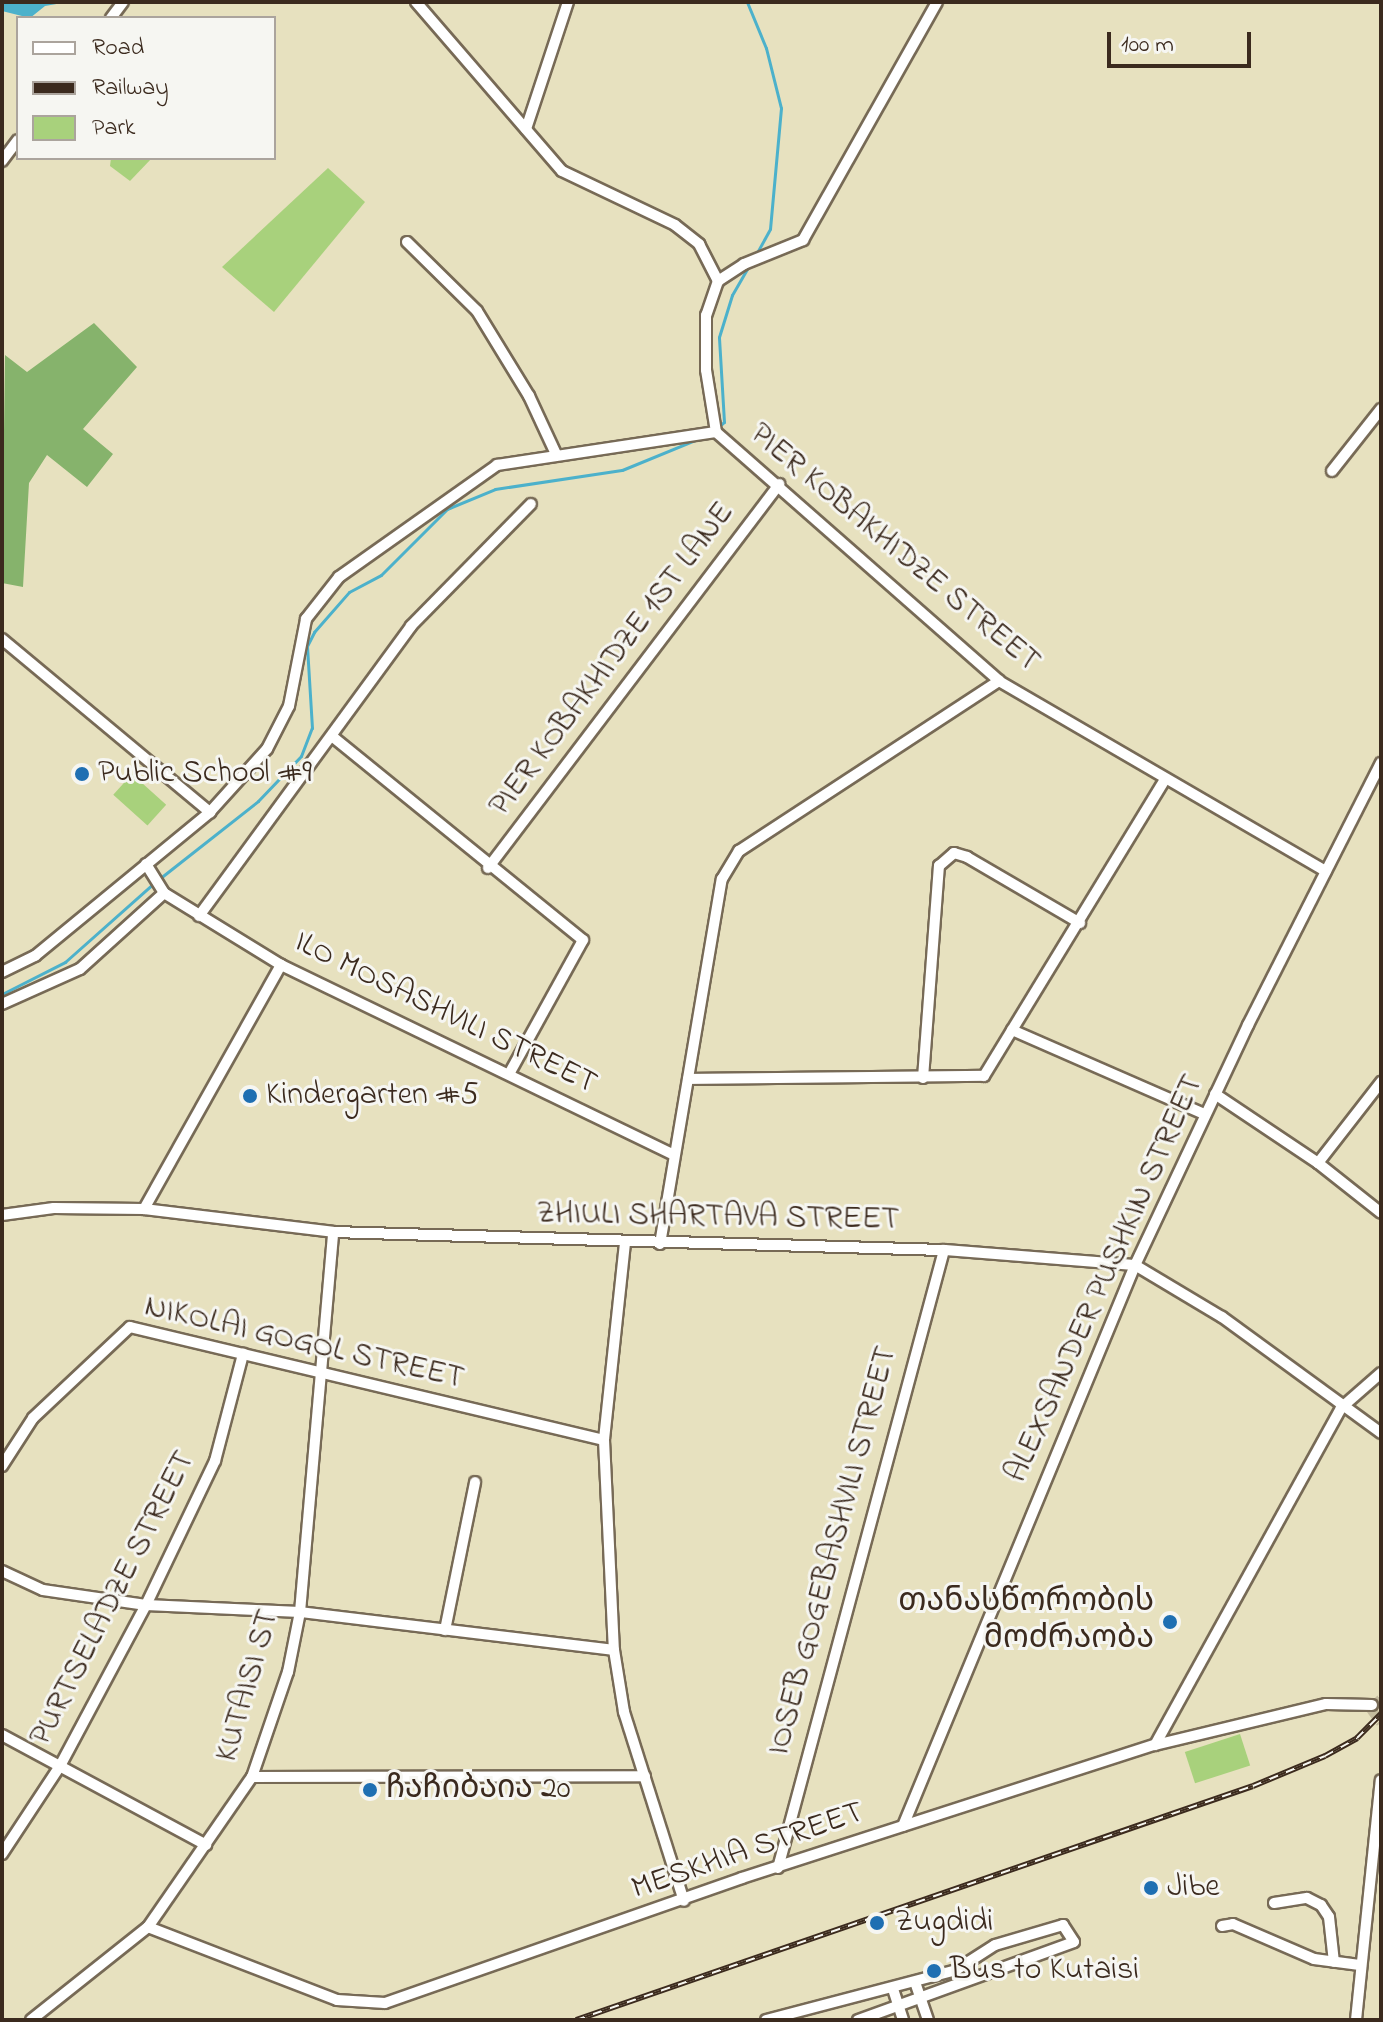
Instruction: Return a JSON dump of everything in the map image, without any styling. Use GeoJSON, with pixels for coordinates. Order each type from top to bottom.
{"type":"FeatureCollection","features":[{"type":"Feature","properties":{"kind":"street"},"geometry":{"type":"LineString","coordinates":[[416,2],[562,171],[675,225],[699,244],[718,281]]}},
{"type":"Feature","properties":{"kind":"street"},"geometry":{"type":"LineString","coordinates":[[526,129],[568,2]]}},
{"type":"Feature","properties":{"kind":"street"},"geometry":{"type":"LineString","coordinates":[[716,432],[706,370],[706,315],[718,281],[744,264],[803,240],[937,2]]}},
{"type":"Feature","properties":{"kind":"street"},"geometry":{"type":"LineString","coordinates":[[2,161],[16,143]]}},
{"type":"Feature","properties":{"kind":"street"},"geometry":{"type":"LineString","coordinates":[[407,242],[477,311],[529,396],[556,454]]}},
{"type":"Feature","properties":{"kind":"street"},"geometry":{"type":"LineString","coordinates":[[1332,471],[1381,409]]}},
{"type":"Feature","properties":{"kind":"street","name":"PIER KOBAKHIDZE STREET"},"geometry":{"type":"LineString","coordinates":[[2,972],[35,956],[210,812],[267,749],[289,706],[306,619],[339,577],[497,465],[556,454],[603,452],[716,432],[780,484],[999,681],[1326,871]]}},
{"type":"Feature","properties":{"kind":"street","name":"PIER KOBAKHIDZE 1ST LANE"},"geometry":{"type":"LineString","coordinates":[[488,868],[780,484]]}},
{"type":"Feature","properties":{"kind":"street"},"geometry":{"type":"LineString","coordinates":[[199,916],[333,737],[411,626],[531,504]]}},
{"type":"Feature","properties":{"kind":"street"},"geometry":{"type":"LineString","coordinates":[[2,639],[210,812]]}},
{"type":"Feature","properties":{"kind":"street"},"geometry":{"type":"LineString","coordinates":[[660,1244],[672,1154],[722,879],[739,851],[999,681]]}},
{"type":"Feature","properties":{"kind":"street"},"geometry":{"type":"LineString","coordinates":[[333,737],[488,868],[583,940],[510,1072]]}},
{"type":"Feature","properties":{"kind":"street","name":"ALEXSANDER PUSHKIN STREET"},"geometry":{"type":"LineString","coordinates":[[903,1826],[1135,1265],[1204,1114],[1381,763]]}},
{"type":"Feature","properties":{"kind":"street"},"geometry":{"type":"LineString","coordinates":[[688,1079],[984,1076],[1165,779]]}},
{"type":"Feature","properties":{"kind":"street"},"geometry":{"type":"LineString","coordinates":[[923,1078],[939,866],[954,853],[967,857],[1080,923]]}},
{"type":"Feature","properties":{"kind":"street"},"geometry":{"type":"LineString","coordinates":[[2,1004],[80,969],[163,892],[146,864]]}},
{"type":"Feature","properties":{"kind":"street","name":"ILO MOSASHVILI STREET"},"geometry":{"type":"LineString","coordinates":[[163,892],[281,965],[510,1072],[672,1154]]}},
{"type":"Feature","properties":{"kind":"street"},"geometry":{"type":"LineString","coordinates":[[144,1209],[281,965]]}},
{"type":"Feature","properties":{"kind":"street"},"geometry":{"type":"LineString","coordinates":[[1012,1030],[1204,1114]]}},
{"type":"Feature","properties":{"kind":"street"},"geometry":{"type":"LineString","coordinates":[[1318,1163],[1381,1082]]}},
{"type":"Feature","properties":{"kind":"street"},"geometry":{"type":"LineString","coordinates":[[1215,1094],[1318,1163],[1381,1213]]}},
{"type":"Feature","properties":{"kind":"street","name":"ZHIULI SHARTAVA STREET"},"geometry":{"type":"LineString","coordinates":[[2,1215],[54,1208],[144,1209],[333,1232],[944,1250],[1135,1265],[1222,1317],[1341,1408],[1381,1433]]}},
{"type":"Feature","properties":{"kind":"street","name":"KUTAISI ST"},"geometry":{"type":"LineString","coordinates":[[31,2020],[148,1927],[252,1777],[288,1672],[300,1612],[317,1372],[333,1232]]}},
{"type":"Feature","properties":{"kind":"street"},"geometry":{"type":"LineString","coordinates":[[625,1243],[604,1440],[614,1650],[624,1712],[684,1901]]}},
{"type":"Feature","properties":{"kind":"street","name":"IOSEB GOGEBASHVILI STREET"},"geometry":{"type":"LineString","coordinates":[[778,1868],[944,1250]]}},
{"type":"Feature","properties":{"kind":"street","name":"NIKOLAI GOGOL STREET"},"geometry":{"type":"LineString","coordinates":[[2,1466],[33,1418],[130,1327],[604,1440]]}},
{"type":"Feature","properties":{"kind":"street","name":"PURTSELADZE STREET"},"geometry":{"type":"LineString","coordinates":[[2,1854],[60,1766],[146,1605],[215,1461],[243,1354]]}},
{"type":"Feature","properties":{"kind":"street"},"geometry":{"type":"LineString","coordinates":[[1155,1745],[1341,1408],[1381,1373]]}},
{"type":"Feature","properties":{"kind":"street"},"geometry":{"type":"LineString","coordinates":[[445,1630],[475,1482]]}},
{"type":"Feature","properties":{"kind":"street"},"geometry":{"type":"LineString","coordinates":[[2,1571],[43,1590],[146,1605],[300,1612],[614,1650]]}},
{"type":"Feature","properties":{"kind":"street","name":"MESKHIA STREET"},"geometry":{"type":"LineString","coordinates":[[148,1927],[337,2000],[370,2005],[1155,1745],[1326,1704],[1372,1705]]}},
{"type":"Feature","properties":{"kind":"street"},"geometry":{"type":"LineString","coordinates":[[2,1735],[206,1845]]}},
{"type":"Feature","properties":{"kind":"street"},"geometry":{"type":"LineString","coordinates":[[252,1777],[645,1776]]}},
{"type":"Feature","properties":{"kind":"street"},"geometry":{"type":"LineString","coordinates":[[1356,2020],[1381,1780]]}},
{"type":"Feature","properties":{"kind":"street"},"geometry":{"type":"LineString","coordinates":[[1274,1903],[1307,1898],[1321,1905],[1329,1917],[1334,1962]]}},
{"type":"Feature","properties":{"kind":"street"},"geometry":{"type":"LineString","coordinates":[[1222,1926],[1233,1924],[1314,1959],[1360,1965]]}},
{"type":"Feature","properties":{"kind":"street"},"geometry":{"type":"LineString","coordinates":[[766,2020],[956,1970],[995,1945],[1063,1925],[1074,1942],[858,2020]]}},
{"type":"Feature","properties":{"kind":"street"},"geometry":{"type":"LineString","coordinates":[[915,1982],[928,2020]]}},
{"type":"Feature","properties":{"kind":"street"},"geometry":{"type":"LineString","coordinates":[[893,1989],[903,2020]]}},
{"type":"Feature","properties":{"kind":"green space"},"geometry":{"type":"Polygon","coordinates":[[[111,160],[150,160],[130,181],[110,166],[111,160]]]}},
{"type":"Feature","properties":{"kind":"green space"},"geometry":{"type":"Polygon","coordinates":[[[328,168],[365,202],[274,312],[222,267],[328,168]]]}},
{"type":"Feature","properties":{"kind":"green space"},"geometry":{"type":"Polygon","coordinates":[[[94,323],[137,367],[83,429],[113,454],[87,487],[47,455],[29,483],[23,587],[2,583],[5,355],[27,372],[94,323]]]}},
{"type":"Feature","properties":{"kind":"green space"},"geometry":{"type":"Polygon","coordinates":[[[132,774],[166,805],[147,826],[113,795],[132,774]]]}},
{"type":"Feature","properties":{"kind":"green space"},"geometry":{"type":"Polygon","coordinates":[[[1240,1734],[1250,1765],[1195,1783],[1185,1752],[1240,1734]]]}},
{"type":"Feature","properties":{"kind":"water"},"geometry":{"type":"Polygon","coordinates":[[[2,2],[68,2],[45,6],[32,16],[2,11],[2,2]]]}},
{"type":"Feature","properties":{"kind":"waterway"},"geometry":{"type":"LineString","coordinates":[[747,2],[766,48],[781,108],[770,229],[755,256]]}},
{"type":"Feature","properties":{"kind":"waterway"},"geometry":{"type":"LineString","coordinates":[[717,428],[724,422],[719,337],[732,295],[749,266]]}},
{"type":"Feature","properties":{"kind":"waterway"},"geometry":{"type":"LineString","coordinates":[[159,879],[258,801],[301,756],[312,728],[307,646],[314,632],[349,592],[381,575],[447,509],[495,489],[622,470],[700,438]]}},
{"type":"Feature","properties":{"kind":"waterway"},"geometry":{"type":"LineString","coordinates":[[2,994],[65,962],[153,884]]}},
{"type":"Feature","properties":{"kind":"tunnel"},"geometry":{"type":"LineString","coordinates":[[1381,1699],[1371,1709],[1381,1723]]}},
{"type":"Feature","properties":{"kind":"railway"},"geometry":{"type":"LineString","coordinates":[[576,2020],[1253,1786],[1325,1756],[1357,1738],[1381,1714]]}},
{"type":"Feature","properties":{"kind":"place","name":"Public School #9"},"geometry":{"type":"Point","coordinates":[82,774]}},
{"type":"Feature","properties":{"kind":"place","name":"Kindergarten #5"},"geometry":{"type":"Point","coordinates":[250,1096]}},
{"type":"Feature","properties":{"kind":"place","name":"თანასწორობის მოძრაობა"},"geometry":{"type":"Point","coordinates":[1170,1622]}},
{"type":"Feature","properties":{"kind":"place","name":"ჩაჩიბაია 20"},"geometry":{"type":"Point","coordinates":[370,1790]}},
{"type":"Feature","properties":{"kind":"place","name":"Jibe"},"geometry":{"type":"Point","coordinates":[1151,1888]}},
{"type":"Feature","properties":{"kind":"place","name":"Zugdidi"},"geometry":{"type":"Point","coordinates":[877,1923]}},
{"type":"Feature","properties":{"kind":"place","name":"Bus to Kutaisi"},"geometry":{"type":"Point","coordinates":[934,1971]}}]}
